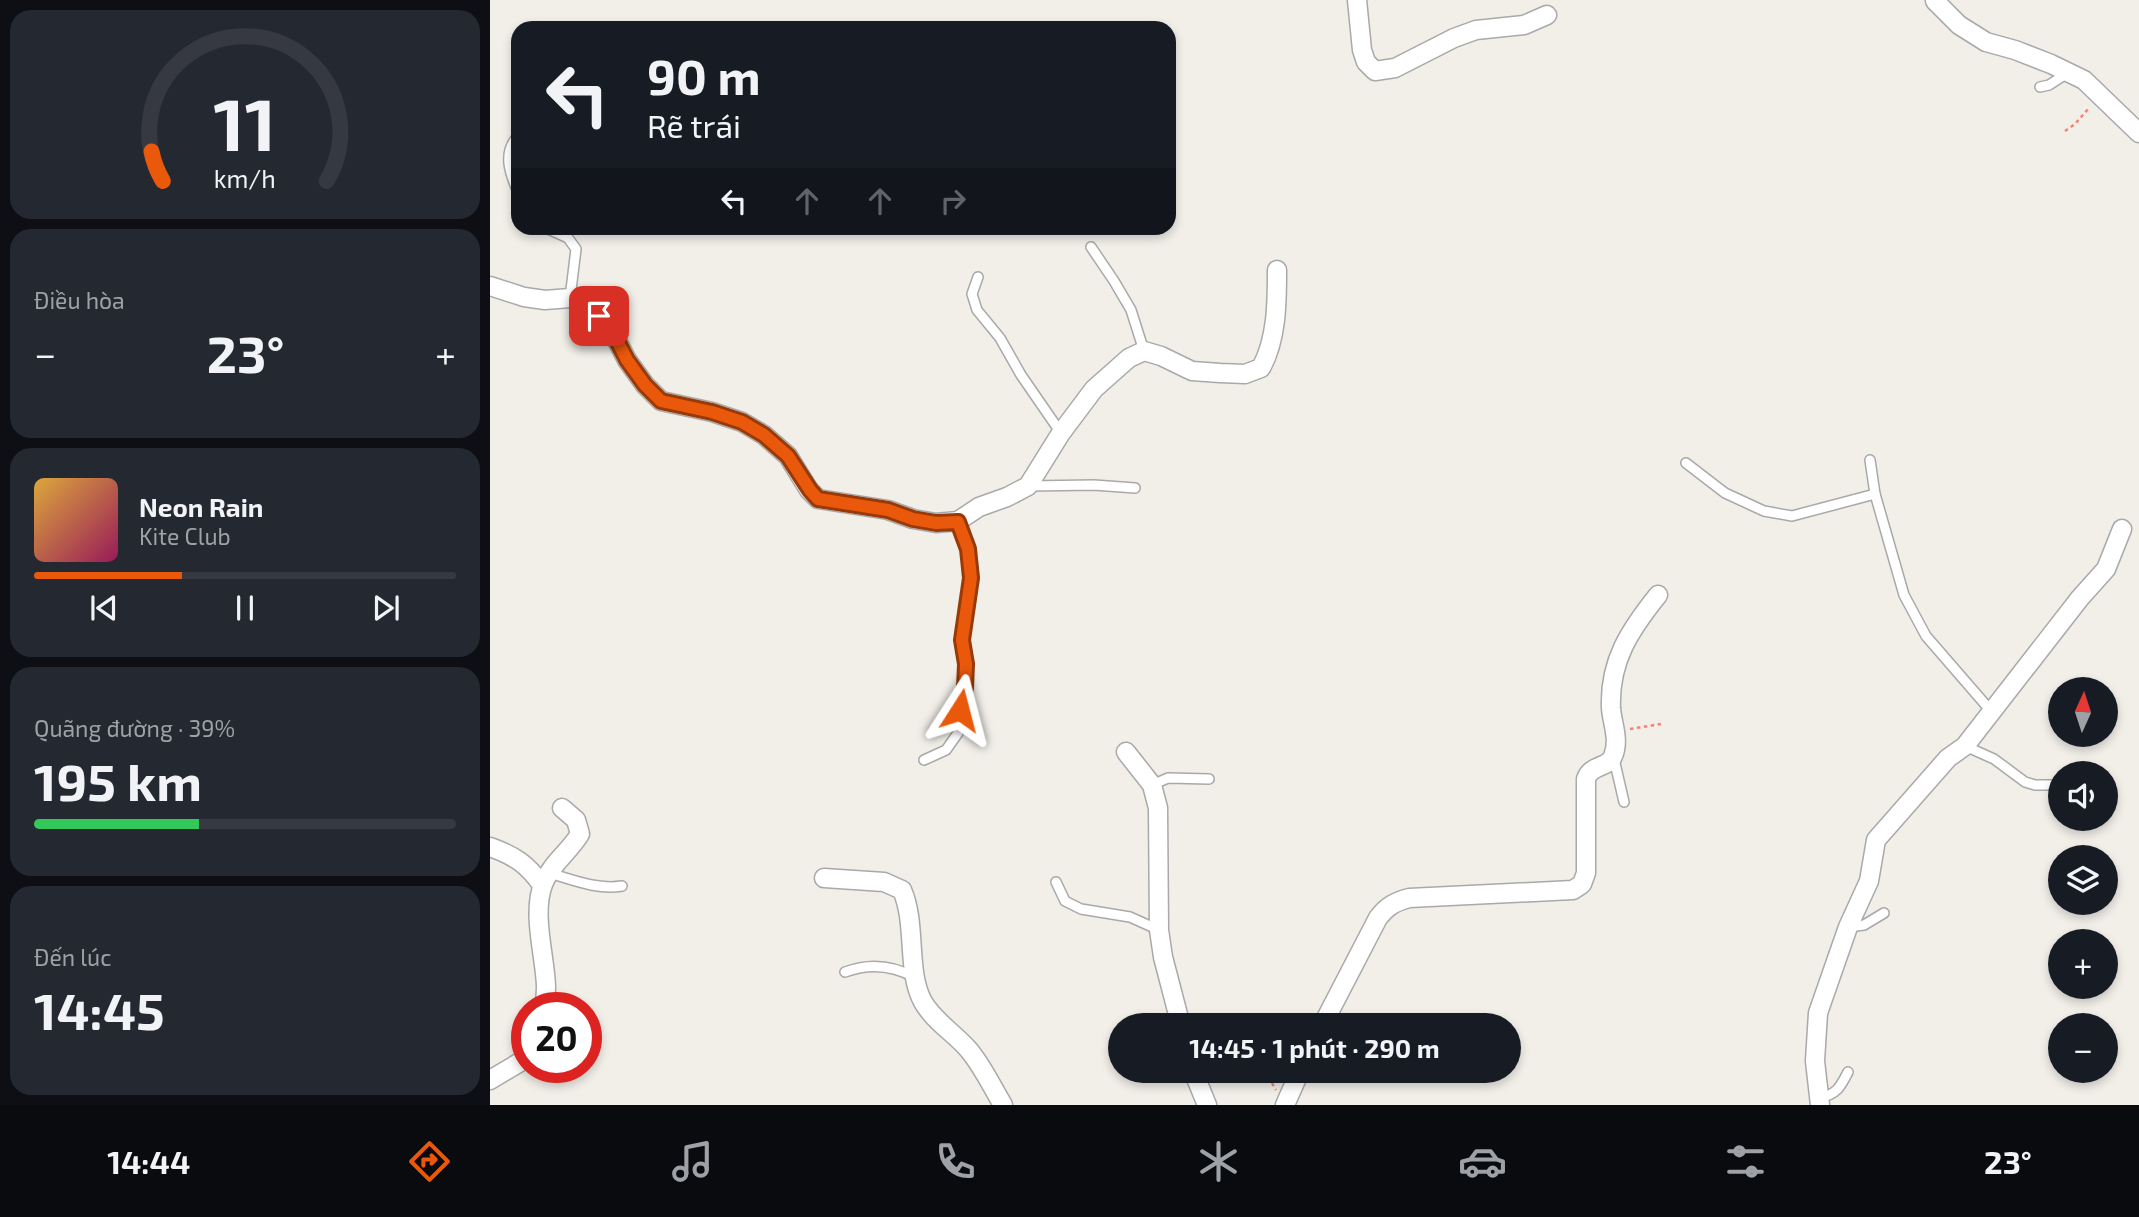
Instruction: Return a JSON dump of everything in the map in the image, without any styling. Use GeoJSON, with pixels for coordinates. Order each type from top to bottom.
{"type":"FeatureCollection","features":[{"type":"Feature","properties":{"kind":"street"},"geometry":{"type":"LineString","coordinates":[[1357,0],[1362,50],[1366,62],[1375,71],[1395,68],[1454,38],[1476,30],[1524,25],[1547,15]]}},
{"type":"Feature","properties":{"kind":"street"},"geometry":{"type":"LineString","coordinates":[[1936,1],[1959,25],[1986,42],[2015,50],[2084,80],[2139,132]]}},
{"type":"Feature","properties":{"kind":"street"},"geometry":{"type":"LineString","coordinates":[[490,286],[523,297],[545,300],[570,298],[587,305],[610,327],[627,360],[645,385],[661,401],[712,412],[742,422],[764,435],[788,456],[818,499],[888,510],[913,519],[936,523],[958,522],[979,508],[1028,486],[1061,433],[1094,389],[1129,358],[1144,351],[1192,371],[1245,373],[1261,368],[1269,354],[1274,326],[1277,270]]}},
{"type":"Feature","properties":{"kind":"street"},"geometry":{"type":"LineString","coordinates":[[1819,1101],[1815,1061],[1818,1013],[1848,927],[1869,881],[1876,840],[1948,758],[1965,746],[2080,598],[2106,569],[2122,529]]}},
{"type":"Feature","properties":{"kind":"street"},"geometry":{"type":"LineString","coordinates":[[1329,1013],[1378,918],[1385,908],[1394,902],[1409,898],[1573,890],[1582,884],[1586,873],[1586,779],[1588,773],[1613,757],[1616,732],[1611,710],[1614,670],[1620,652],[1644,612],[1658,595]]}},
{"type":"Feature","properties":{"kind":"street"},"geometry":{"type":"LineString","coordinates":[[1126,752],[1152,785],[1158,808],[1158,930],[1178,1013]]}},
{"type":"Feature","properties":{"kind":"street"},"geometry":{"type":"LineString","coordinates":[[546,992],[539,909],[546,879],[556,862],[572,848],[580,834],[576,820],[562,808]]}},
{"type":"Feature","properties":{"kind":"street"},"geometry":{"type":"LineString","coordinates":[[490,847],[509,854],[546,879]]}},
{"type":"Feature","properties":{"kind":"street"},"geometry":{"type":"LineString","coordinates":[[824,878],[884,882],[902,890],[908,903],[916,978],[922,1001],[942,1026],[968,1049],[1003,1105]]}},
{"type":"Feature","properties":{"kind":"street"},"geometry":{"type":"LineString","coordinates":[[490,1080],[511,1068]]}},
{"type":"Feature","properties":{"kind":"street"},"geometry":{"type":"LineString","coordinates":[[1196,1083],[1207,1105]]}},
{"type":"Feature","properties":{"kind":"street"},"geometry":{"type":"LineString","coordinates":[[1285,1105],[1295,1083]]}},
{"type":"Feature","properties":{"kind":"lane"},"geometry":{"type":"LineString","coordinates":[[2040,87],[2049,85],[2069,72]]}},
{"type":"Feature","properties":{"kind":"lane"},"geometry":{"type":"LineString","coordinates":[[511,148],[511,176]]}},
{"type":"Feature","properties":{"kind":"lane"},"geometry":{"type":"LineString","coordinates":[[561,235],[568,238],[576,249],[570,298]]}},
{"type":"Feature","properties":{"kind":"lane"},"geometry":{"type":"LineString","coordinates":[[1091,247],[1130,310],[1144,351]]}},
{"type":"Feature","properties":{"kind":"lane"},"geometry":{"type":"LineString","coordinates":[[978,277],[972,294],[977,310],[1000,338],[1021,375],[1061,433]]}},
{"type":"Feature","properties":{"kind":"lane"},"geometry":{"type":"LineString","coordinates":[[1870,460],[1875,494],[1904,595],[1926,636],[1991,711]]}},
{"type":"Feature","properties":{"kind":"lane"},"geometry":{"type":"LineString","coordinates":[[1686,463],[1725,493],[1764,511],[1792,516],[1875,494]]}},
{"type":"Feature","properties":{"kind":"lane"},"geometry":{"type":"LineString","coordinates":[[1028,486],[1135,488]]}},
{"type":"Feature","properties":{"kind":"lane"},"geometry":{"type":"LineString","coordinates":[[925,760],[946,750],[958,733],[965,688],[966,664],[962,640],[971,578],[968,549],[958,522]]}},
{"type":"Feature","properties":{"kind":"lane"},"geometry":{"type":"LineString","coordinates":[[1965,746],[1994,759],[2025,782],[2048,785]]}},
{"type":"Feature","properties":{"kind":"lane"},"geometry":{"type":"LineString","coordinates":[[1613,757],[1624,802]]}},
{"type":"Feature","properties":{"kind":"lane"},"geometry":{"type":"LineString","coordinates":[[1152,785],[1168,778],[1209,779]]}},
{"type":"Feature","properties":{"kind":"lane"},"geometry":{"type":"LineString","coordinates":[[546,879],[610,888],[622,886]]}},
{"type":"Feature","properties":{"kind":"lane"},"geometry":{"type":"LineString","coordinates":[[1056,882],[1065,901],[1081,909],[1130,918],[1158,930]]}},
{"type":"Feature","properties":{"kind":"lane"},"geometry":{"type":"LineString","coordinates":[[1848,927],[1864,925],[1884,913]]}},
{"type":"Feature","properties":{"kind":"lane"},"geometry":{"type":"LineString","coordinates":[[845,972],[857,967],[880,966],[900,969],[916,978]]}},
{"type":"Feature","properties":{"kind":"lane"},"geometry":{"type":"LineString","coordinates":[[1819,1101],[1838,1090],[1848,1072]]}},
{"type":"Feature","properties":{"kind":"path"},"geometry":{"type":"LineString","coordinates":[[2065,131],[2086,112],[2100,94]]}},
{"type":"Feature","properties":{"kind":"path"},"geometry":{"type":"LineString","coordinates":[[1616,732],[1661,724]]}},
{"type":"Feature","properties":{"kind":"route"},"geometry":{"type":"LineString","coordinates":[[599,316],[610,327],[627,360],[645,385],[661,401],[712,412],[742,422],[764,435],[788,456],[818,499],[837,504],[864,505],[936,523],[958,522],[968,549],[971,578],[964,615],[962,640],[966,664],[965,688],[960,710]]}}]}
